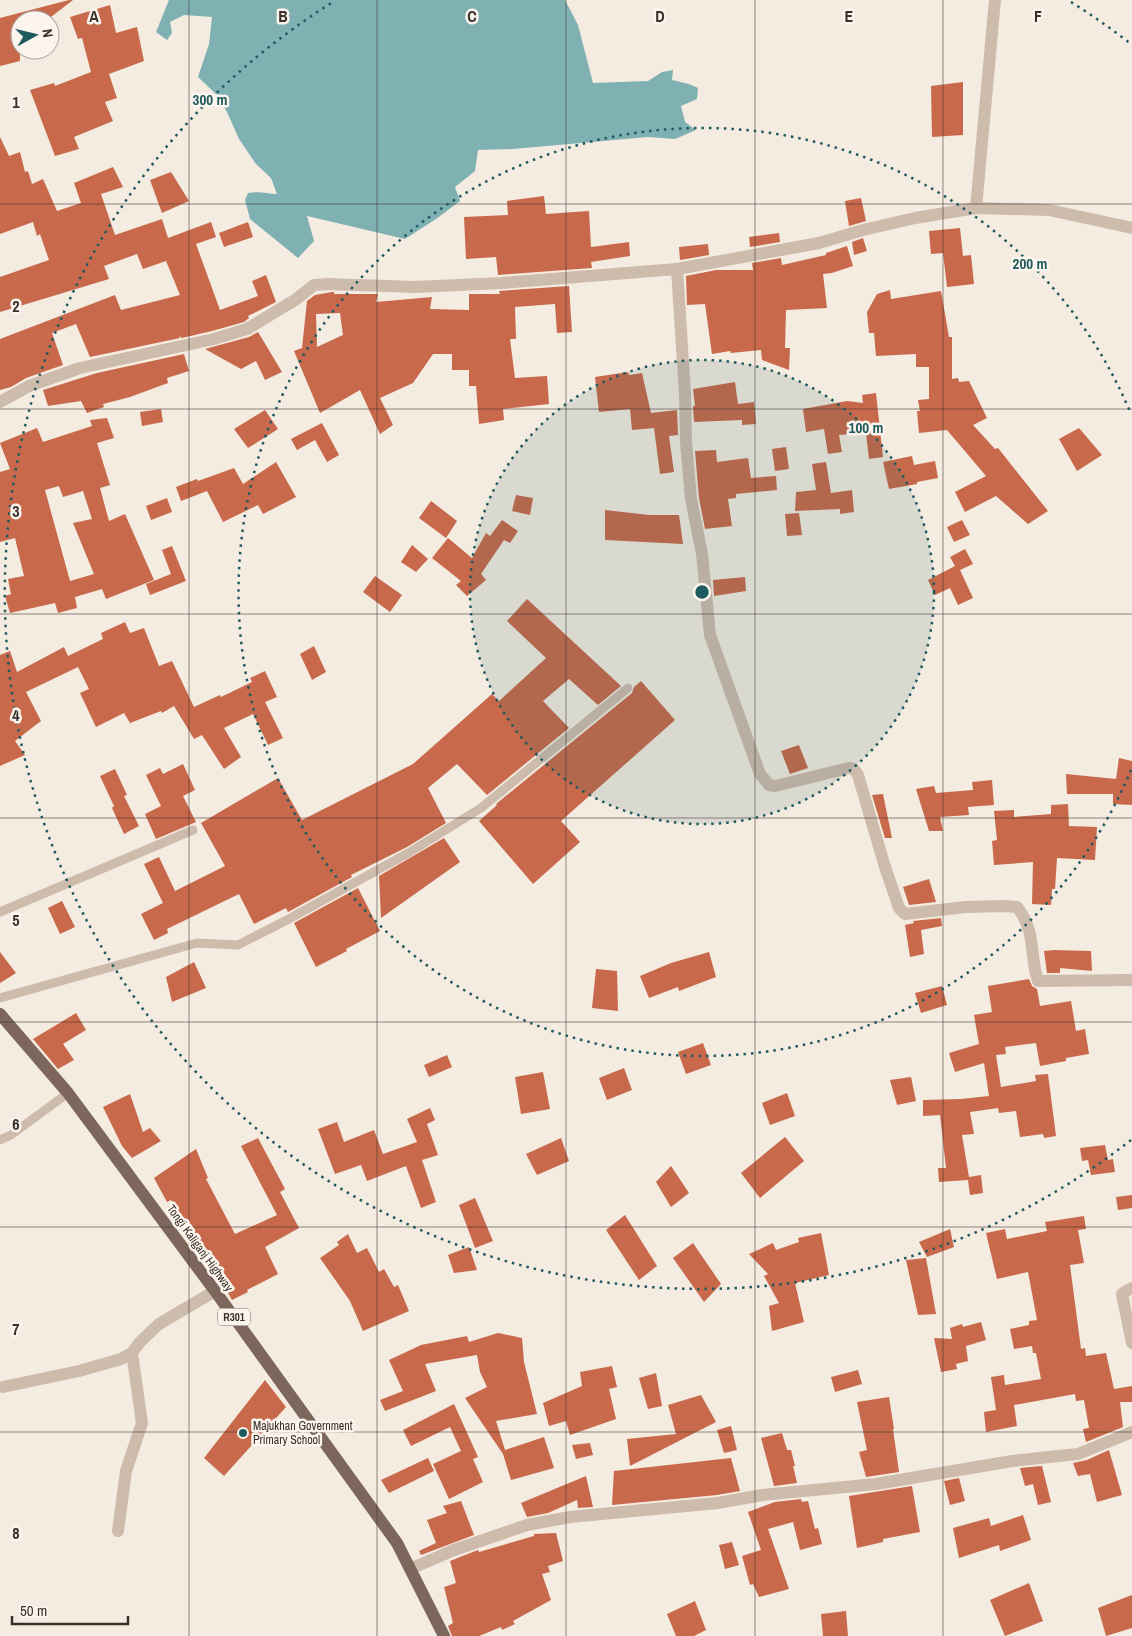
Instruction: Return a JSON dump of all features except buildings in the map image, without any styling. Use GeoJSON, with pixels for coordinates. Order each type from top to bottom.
{"type":"FeatureCollection","features":[{"type":"Feature","properties":{"kind":"main road","name":"Tongi Kaliganj Highway"},"geometry":{"type":"LineString","coordinates":[[0,1014],[68,1093],[215,1291],[397,1543],[444,1636]]}},
{"type":"Feature","properties":{"kind":"street"},"geometry":{"type":"LineString","coordinates":[[976,208],[995,0]]}},
{"type":"Feature","properties":{"kind":"street"},"geometry":{"type":"LineString","coordinates":[[0,402],[29,386],[53,376],[80,368],[214,339],[247,328],[295,300],[314,286],[328,284],[415,287],[502,283],[677,269],[819,243],[915,218],[976,208],[1048,210],[1132,228]]}},
{"type":"Feature","properties":{"kind":"street"},"geometry":{"type":"LineString","coordinates":[[677,269],[686,442],[691,499],[702,554],[710,635],[760,774],[769,785],[775,786],[849,768],[854,769],[858,775],[899,908],[905,914],[966,907],[1004,906],[1018,908],[1026,917],[1030,930],[1038,982],[1132,980]]}},
{"type":"Feature","properties":{"kind":"street"},"geometry":{"type":"LineString","coordinates":[[1132,1288],[1122,1294],[1132,1342]]}},
{"type":"Feature","properties":{"kind":"street"},"geometry":{"type":"LineString","coordinates":[[3,1386],[79,1371],[121,1359],[132,1353],[140,1342],[159,1324],[215,1291]]}},
{"type":"Feature","properties":{"kind":"street"},"geometry":{"type":"LineString","coordinates":[[118,1531],[126,1471],[142,1422],[132,1353]]}},
{"type":"Feature","properties":{"kind":"street"},"geometry":{"type":"LineString","coordinates":[[410,1569],[454,1550],[527,1525],[570,1516],[718,1503],[762,1495],[876,1484],[1012,1461],[1078,1454],[1132,1432]]}},
{"type":"Feature","properties":{"kind":"lane"},"geometry":{"type":"LineString","coordinates":[[0,998],[197,943],[238,945],[288,920],[410,852],[481,808],[628,688]]}},
{"type":"Feature","properties":{"kind":"lane"},"geometry":{"type":"LineString","coordinates":[[0,912],[193,830]]}},
{"type":"Feature","properties":{"kind":"lane"},"geometry":{"type":"LineString","coordinates":[[0,1140],[11,1135],[68,1093]]}},
{"type":"Feature","properties":{"kind":"water"},"geometry":{"type":"Polygon","coordinates":[[[169,0],[565,0],[578,25],[593,83],[648,81],[662,72],[673,70],[672,80],[698,88],[697,99],[681,106],[685,122],[696,130],[675,139],[648,137],[513,149],[478,150],[475,171],[455,187],[460,201],[405,239],[307,216],[314,241],[298,258],[250,219],[245,200],[248,193],[277,194],[271,178],[256,164],[239,139],[217,95],[198,77],[209,44],[212,17],[184,15],[170,22],[172,33],[167,40],[156,32],[169,0]]]}},
{"type":"Feature","properties":{"kind":"place","name":"Majukhan Government Primary School"},"geometry":{"type":"Point","coordinates":[243,1433]}}]}
